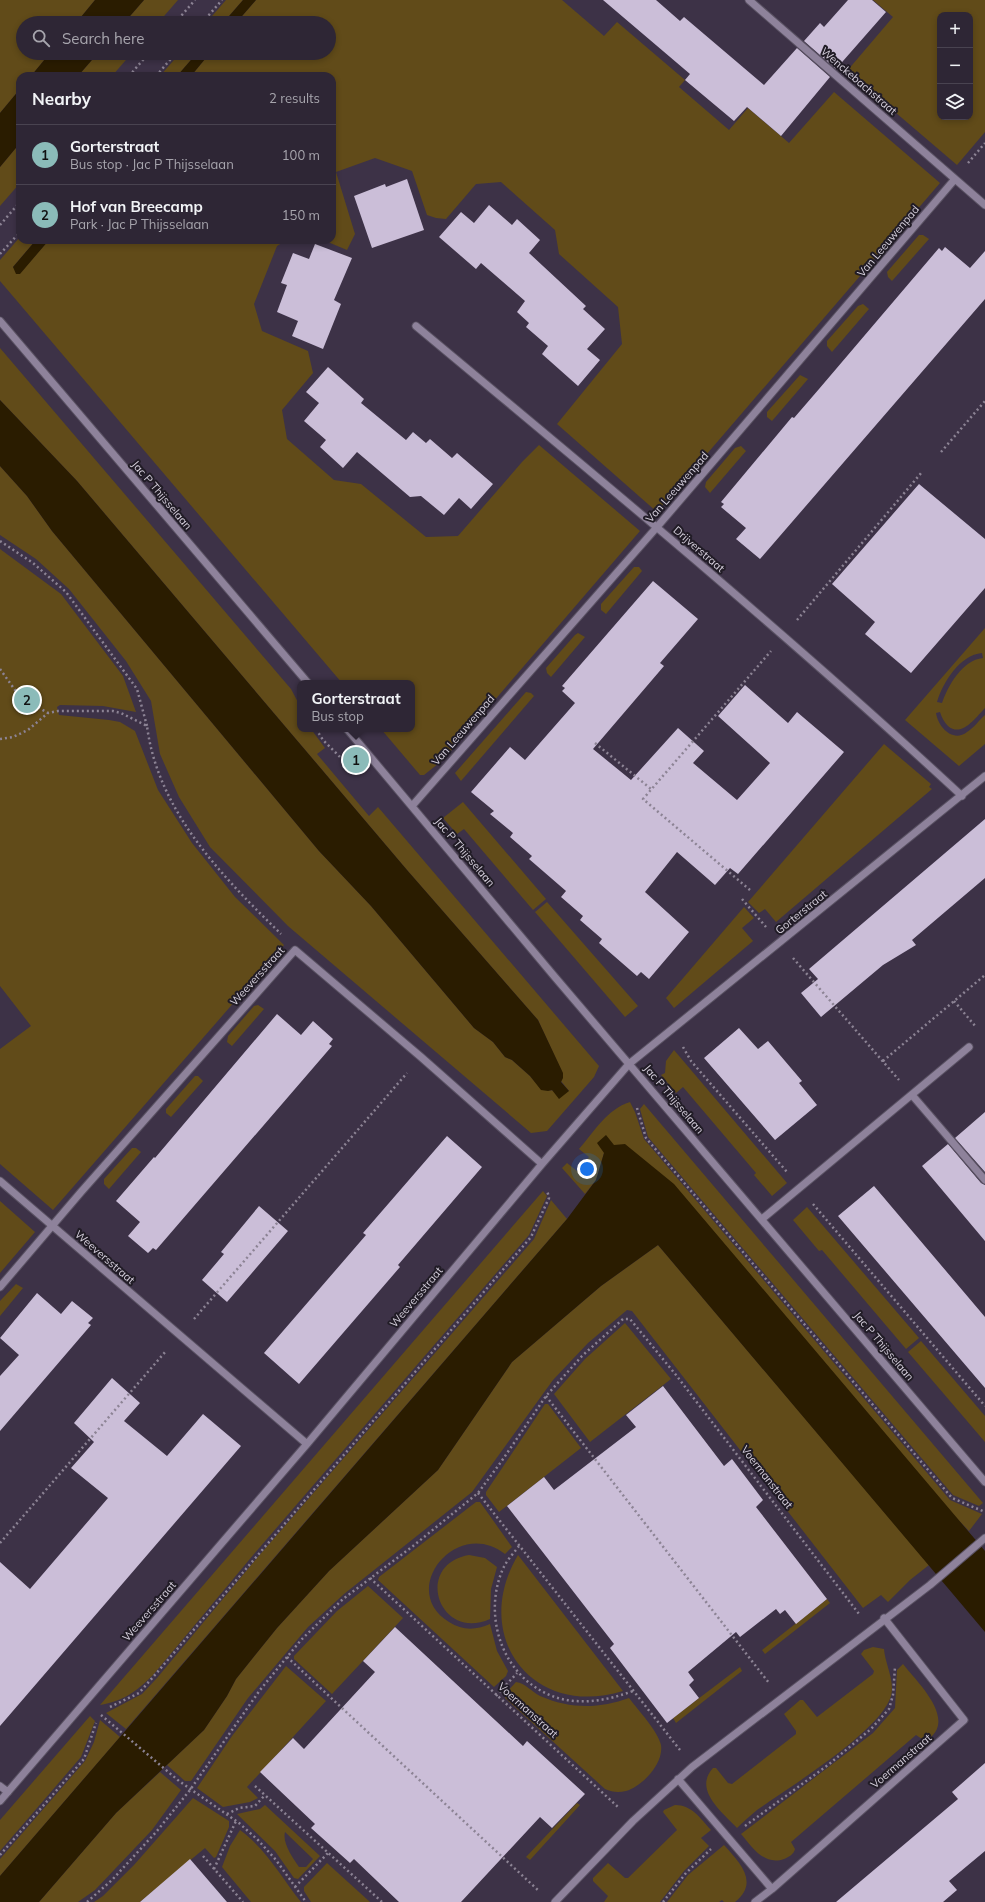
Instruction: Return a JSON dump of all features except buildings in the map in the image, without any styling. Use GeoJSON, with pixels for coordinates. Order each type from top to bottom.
{"type":"FeatureCollection","features":[{"type":"Feature","properties":{"kind":"street","name":"Wenckebachstraat"},"geometry":{"type":"LineString","coordinates":[[749,0],[955,179]]}},
{"type":"Feature","properties":{"kind":"street"},"geometry":{"type":"LineString","coordinates":[[955,179],[985,205]]}},
{"type":"Feature","properties":{"kind":"street","name":"Van Leeuwenpad"},"geometry":{"type":"LineString","coordinates":[[412,806],[657,527],[955,179]]}},
{"type":"Feature","properties":{"kind":"street","name":"Jac P Thijsselaan"},"geometry":{"type":"LineString","coordinates":[[0,321],[305,680]]}},
{"type":"Feature","properties":{"kind":"street","name":"Drijverstraat"},"geometry":{"type":"LineString","coordinates":[[416,326],[657,527],[881,721],[962,796]]}},
{"type":"Feature","properties":{"kind":"street","name":"Jac P Thijsselaan"},"geometry":{"type":"LineString","coordinates":[[350,732],[629,1064],[985,1482]]}},
{"type":"Feature","properties":{"kind":"street","name":"Gorterstraat"},"geometry":{"type":"LineString","coordinates":[[629,1064],[985,776]]}},
{"type":"Feature","properties":{"kind":"street","name":"Weeversstraat"},"geometry":{"type":"LineString","coordinates":[[0,1286],[295,950],[421,1057],[542,1164]]}},
{"type":"Feature","properties":{"kind":"street"},"geometry":{"type":"LineString","coordinates":[[762,1219],[969,1047]]}},
{"type":"Feature","properties":{"kind":"street","name":"Weeversstraat"},"geometry":{"type":"LineString","coordinates":[[0,1801],[307,1444],[542,1164],[629,1064]]}},
{"type":"Feature","properties":{"kind":"street"},"geometry":{"type":"LineString","coordinates":[[912,1095],[985,1180]]}},
{"type":"Feature","properties":{"kind":"street","name":"Weeversstraat"},"geometry":{"type":"LineString","coordinates":[[0,1181],[307,1444]]}},
{"type":"Feature","properties":{"kind":"street"},"geometry":{"type":"LineString","coordinates":[[554,1902],[633,1821],[692,1767],[884,1618],[930,1585],[985,1539]]}},
{"type":"Feature","properties":{"kind":"street","name":"Voermanstraat"},"geometry":{"type":"LineString","coordinates":[[755,1902],[772,1889],[964,1720],[884,1618]]}},
{"type":"Feature","properties":{"kind":"street"},"geometry":{"type":"LineString","coordinates":[[678,1779],[772,1889]]}},
{"type":"Feature","properties":{"kind":"street"},"geometry":{"type":"LineString","coordinates":[[0,1786],[8,1792]]}},
{"type":"Feature","properties":{"kind":"path"},"geometry":{"type":"LineString","coordinates":[[181,16],[195,0]]}},
{"type":"Feature","properties":{"kind":"path"},"geometry":{"type":"LineString","coordinates":[[208,16],[222,0]]}},
{"type":"Feature","properties":{"kind":"path"},"geometry":{"type":"LineString","coordinates":[[132,72],[143,60]]}},
{"type":"Feature","properties":{"kind":"path"},"geometry":{"type":"LineString","coordinates":[[159,72],[170,60]]}},
{"type":"Feature","properties":{"kind":"path"},"geometry":{"type":"LineString","coordinates":[[955,179],[985,144]]}},
{"type":"Feature","properties":{"kind":"path"},"geometry":{"type":"LineString","coordinates":[[0,225],[16,207]]}},
{"type":"Feature","properties":{"kind":"path"},"geometry":{"type":"LineString","coordinates":[[0,254],[16,236]]}},
{"type":"Feature","properties":{"kind":"path"},"geometry":{"type":"LineString","coordinates":[[941,452],[985,401]]}},
{"type":"Feature","properties":{"kind":"path"},"geometry":{"type":"LineString","coordinates":[[750,890],[643,798],[922,472]]}},
{"type":"Feature","properties":{"kind":"path"},"geometry":{"type":"LineString","coordinates":[[0,541],[33,563],[66,592],[137,689],[147,726],[149,742],[159,774],[176,810],[213,863],[234,888],[283,936],[295,950]]}},
{"type":"Feature","properties":{"kind":"path"},"geometry":{"type":"LineString","coordinates":[[0,669],[15,690],[24,699],[48,713]]}},
{"type":"Feature","properties":{"kind":"path"},"geometry":{"type":"LineString","coordinates":[[0,739],[13,737],[28,730],[48,713],[58,711],[113,711],[121,713],[147,726]]}},
{"type":"Feature","properties":{"kind":"path"},"geometry":{"type":"LineString","coordinates":[[595,743],[651,789]]}},
{"type":"Feature","properties":{"kind":"path"},"geometry":{"type":"LineString","coordinates":[[742,899],[912,1095]]}},
{"type":"Feature","properties":{"kind":"path"},"geometry":{"type":"LineString","coordinates":[[883,1061],[985,975]]}},
{"type":"Feature","properties":{"kind":"path"},"geometry":{"type":"LineString","coordinates":[[954,1001],[978,1030]]}},
{"type":"Feature","properties":{"kind":"path"},"geometry":{"type":"LineString","coordinates":[[673,1029],[691,1061],[985,1406]]}},
{"type":"Feature","properties":{"kind":"path"},"geometry":{"type":"LineString","coordinates":[[0,1543],[421,1057]]}},
{"type":"Feature","properties":{"kind":"path"},"geometry":{"type":"LineString","coordinates":[[616,1079],[636,1103],[646,1138],[946,1492],[952,1498],[985,1512]]}},
{"type":"Feature","properties":{"kind":"path"},"geometry":{"type":"LineString","coordinates":[[0,1855],[84,1759],[101,1716],[111,1707],[139,1693],[531,1237],[549,1198],[542,1164]]}},
{"type":"Feature","properties":{"kind":"path","name":"Voermanstraat"},"geometry":{"type":"LineString","coordinates":[[546,1396],[582,1356],[623,1319],[630,1319],[676,1375],[871,1629]]}},
{"type":"Feature","properties":{"kind":"path"},"geometry":{"type":"LineString","coordinates":[[87,1902],[132,1860],[190,1790],[240,1715],[287,1657],[323,1619],[370,1578],[419,1542],[478,1492],[501,1462],[546,1396],[780,1698]]}},
{"type":"Feature","properties":{"kind":"path"},"geometry":{"type":"LineString","coordinates":[[478,1492],[692,1767]]}},
{"type":"Feature","properties":{"kind":"path"},"geometry":{"type":"LineString","coordinates":[[519,1546],[508,1560],[502,1572],[496,1599],[496,1616],[503,1648],[510,1663],[517,1673],[539,1689],[557,1698],[571,1701],[615,1698],[633,1691]]}},
{"type":"Feature","properties":{"kind":"path","name":"Voermanstraat"},"geometry":{"type":"LineString","coordinates":[[370,1578],[408,1615],[633,1821]]}},
{"type":"Feature","properties":{"kind":"path"},"geometry":{"type":"LineString","coordinates":[[287,1657],[545,1897]]}},
{"type":"Feature","properties":{"kind":"path"},"geometry":{"type":"LineString","coordinates":[[664,1902],[686,1873],[711,1850],[822,1769],[871,1729],[890,1709],[893,1695],[894,1667],[892,1661]]}},
{"type":"Feature","properties":{"kind":"path"},"geometry":{"type":"LineString","coordinates":[[496,1696],[517,1673]]}},
{"type":"Feature","properties":{"kind":"path"},"geometry":{"type":"LineString","coordinates":[[86,1702],[190,1790],[227,1814],[258,1840],[276,1860],[306,1902]]}},
{"type":"Feature","properties":{"kind":"path"},"geometry":{"type":"LineString","coordinates":[[255,1786],[382,1902]]}},
{"type":"Feature","properties":{"kind":"path"},"geometry":{"type":"LineString","coordinates":[[227,1814],[239,1808],[256,1806],[265,1795]]}},
{"type":"Feature","properties":{"kind":"path"},"geometry":{"type":"LineString","coordinates":[[214,1870],[236,1821]]}},
{"type":"Feature","properties":{"kind":"path"},"geometry":{"type":"LineString","coordinates":[[296,1887],[328,1853]]}},
{"type":"Feature","properties":{"kind":"path"},"geometry":{"type":"LineString","coordinates":[[203,1856],[243,1902]]}},
{"type":"Feature","properties":{"kind":"shaded area"},"geometry":{"type":"Polygon","coordinates":[[[0,0],[95,0],[82,16],[16,16],[16,60],[44,60],[34,72],[16,72],[16,94],[0,113],[0,0]]]}},
{"type":"Feature","properties":{"kind":"shaded area"},"geometry":{"type":"Polygon","coordinates":[[[95,0],[144,0],[130,16],[82,16],[95,0]]]}},
{"type":"Feature","properties":{"kind":"shaded area"},"geometry":{"type":"Polygon","coordinates":[[[144,0],[178,0],[164,16],[130,16],[144,0]]]}},
{"type":"Feature","properties":{"kind":"shaded area"},"geometry":{"type":"Polygon","coordinates":[[[226,0],[243,0],[229,16],[212,16],[226,0]]]}},
{"type":"Feature","properties":{"kind":"shaded area"},"geometry":{"type":"Polygon","coordinates":[[[243,0],[256,0],[242,16],[229,16],[243,0]]]}},
{"type":"Feature","properties":{"kind":"shaded area"},"geometry":{"type":"Polygon","coordinates":[[[256,0],[562,0],[604,36],[617,22],[685,80],[679,87],[729,130],[748,108],[789,143],[834,92],[940,183],[657,512],[557,424],[622,344],[618,307],[559,254],[555,230],[501,182],[476,184],[446,219],[427,215],[412,171],[375,158],[336,172],[336,72],[194,72],[204,60],[336,60],[336,16],[242,16],[256,0]]]}},
{"type":"Feature","properties":{"kind":"shaded area"},"geometry":{"type":"Polygon","coordinates":[[[873,0],[985,0],[985,132],[957,165],[847,71],[893,17],[873,0]]]}},
{"type":"Feature","properties":{"kind":"shaded area"},"geometry":{"type":"Polygon","coordinates":[[[44,60],[92,60],[81,72],[34,72],[44,60]]]}},
{"type":"Feature","properties":{"kind":"shaded area"},"geometry":{"type":"Polygon","coordinates":[[[92,60],[126,60],[115,72],[81,72],[92,60]]]}},
{"type":"Feature","properties":{"kind":"shaded area"},"geometry":{"type":"Polygon","coordinates":[[[174,60],[191,60],[180,72],[163,72],[174,60]]]}},
{"type":"Feature","properties":{"kind":"shaded area"},"geometry":{"type":"Polygon","coordinates":[[[191,60],[204,60],[194,72],[180,72],[191,60]]]}},
{"type":"Feature","properties":{"kind":"shaded area"},"geometry":{"type":"Polygon","coordinates":[[[16,94],[16,148],[0,167],[0,113],[16,94]]]}},
{"type":"Feature","properties":{"kind":"shaded area"},"geometry":{"type":"Polygon","coordinates":[[[16,148],[16,188],[0,206],[0,167],[16,148]]]}},
{"type":"Feature","properties":{"kind":"shaded area"},"geometry":{"type":"Polygon","coordinates":[[[336,172],[355,234],[347,250],[333,244],[336,244],[336,172]]]}},
{"type":"Feature","properties":{"kind":"shaded area"},"geometry":{"type":"Polygon","coordinates":[[[919,235],[923,235],[929,239],[892,281],[888,277],[887,272],[919,235]]]}},
{"type":"Feature","properties":{"kind":"shaded area"},"geometry":{"type":"Polygon","coordinates":[[[16,242],[16,244],[33,244],[13,267],[19,274],[45,244],[280,244],[277,246],[254,304],[262,331],[308,351],[313,373],[282,410],[287,439],[334,480],[361,484],[426,537],[458,536],[522,462],[539,445],[640,531],[444,759],[424,775],[420,775],[384,732],[415,732],[415,680],[339,680],[0,281],[0,260],[16,242]]]}},
{"type":"Feature","properties":{"kind":"shaded area"},"geometry":{"type":"Polygon","coordinates":[[[33,244],[46,244],[20,274],[16,274],[13,267],[33,244]]]}},
{"type":"Feature","properties":{"kind":"shaded area"},"geometry":{"type":"Polygon","coordinates":[[[863,304],[869,309],[832,352],[827,346],[827,341],[858,306],[863,304]]]}},
{"type":"Feature","properties":{"kind":"shaded area"},"geometry":{"type":"Polygon","coordinates":[[[0,348],[291,689],[297,700],[297,732],[313,732],[325,748],[317,754],[369,816],[378,807],[599,1066],[594,1077],[547,1131],[531,1133],[288,926],[210,847],[179,797],[160,754],[151,701],[126,661],[69,589],[36,559],[0,535],[0,466],[27,496],[52,531],[319,851],[371,906],[474,1028],[493,1042],[505,1057],[512,1060],[530,1076],[542,1090],[569,1091],[561,1081],[562,1072],[538,1020],[407,870],[77,481],[0,400],[0,348]]]}},
{"type":"Feature","properties":{"kind":"shaded area"},"geometry":{"type":"Polygon","coordinates":[[[800,375],[808,379],[772,421],[767,417],[767,412],[800,375]]]}},
{"type":"Feature","properties":{"kind":"shaded area"},"geometry":{"type":"Polygon","coordinates":[[[0,400],[77,481],[407,870],[538,1020],[563,1073],[561,1082],[569,1091],[559,1099],[552,1090],[541,1090],[530,1076],[512,1060],[505,1057],[493,1042],[474,1028],[371,906],[319,851],[52,531],[27,496],[0,466],[0,400]]]}},
{"type":"Feature","properties":{"kind":"shaded area"},"geometry":{"type":"Polygon","coordinates":[[[741,446],[746,451],[710,493],[705,487],[706,482],[735,448],[741,446]]]}},
{"type":"Feature","properties":{"kind":"shaded area"},"geometry":{"type":"Polygon","coordinates":[[[0,549],[61,594],[123,676],[136,712],[103,706],[60,705],[57,707],[59,715],[120,722],[135,731],[158,790],[192,843],[235,897],[284,945],[53,1210],[0,1164],[0,1049],[31,1026],[0,986],[0,549]]]}},
{"type":"Feature","properties":{"kind":"shaded area"},"geometry":{"type":"Polygon","coordinates":[[[634,567],[639,567],[642,571],[606,614],[601,610],[601,604],[634,567]]]}},
{"type":"Feature","properties":{"kind":"shaded area"},"geometry":{"type":"Polygon","coordinates":[[[985,628],[985,708],[973,721],[958,730],[948,726],[943,720],[940,712],[936,713],[937,718],[943,728],[952,735],[957,736],[970,730],[985,715],[985,744],[959,766],[905,720],[985,628]],[[982,653],[974,655],[960,664],[943,686],[937,702],[942,703],[952,682],[962,669],[969,663],[983,658],[982,653]]]}},
{"type":"Feature","properties":{"kind":"shaded area"},"geometry":{"type":"Polygon","coordinates":[[[578,633],[585,637],[551,677],[547,673],[546,668],[578,633]]]}},
{"type":"Feature","properties":{"kind":"shaded area"},"geometry":{"type":"Polygon","coordinates":[[[526,692],[531,693],[534,696],[461,781],[455,773],[526,692]]]}},
{"type":"Feature","properties":{"kind":"shaded area"},"geometry":{"type":"Polygon","coordinates":[[[884,744],[931,784],[929,787],[932,789],[776,922],[765,909],[759,913],[748,902],[884,744]]]}},
{"type":"Feature","properties":{"kind":"shaded area"},"geometry":{"type":"Polygon","coordinates":[[[463,802],[546,899],[533,910],[464,829],[457,834],[443,818],[463,802]]]}},
{"type":"Feature","properties":{"kind":"shaded area"},"geometry":{"type":"Polygon","coordinates":[[[547,902],[638,1006],[625,1017],[535,912],[547,902]]]}},
{"type":"Feature","properties":{"kind":"shaded area"},"geometry":{"type":"Polygon","coordinates":[[[744,907],[754,918],[742,928],[753,941],[674,1008],[666,998],[744,907]]]}},
{"type":"Feature","properties":{"kind":"shaded area"},"geometry":{"type":"Polygon","coordinates":[[[258,1005],[264,1009],[232,1046],[227,1042],[228,1036],[254,1006],[258,1005]]]}},
{"type":"Feature","properties":{"kind":"shaded area"},"geometry":{"type":"Polygon","coordinates":[[[674,1050],[787,1183],[772,1196],[754,1175],[756,1173],[683,1087],[676,1093],[661,1075],[665,1073],[666,1061],[674,1050]]]}},
{"type":"Feature","properties":{"kind":"shaded area"},"geometry":{"type":"Polygon","coordinates":[[[195,1076],[198,1076],[203,1081],[171,1117],[166,1113],[166,1109],[195,1076]]]}},
{"type":"Feature","properties":{"kind":"shaded area"},"geometry":{"type":"Polygon","coordinates":[[[630,1102],[644,1139],[950,1500],[982,1514],[969,1531],[604,1153],[596,1180],[585,1194],[562,1168],[567,1163],[577,1171],[589,1157],[579,1149],[608,1115],[622,1105],[630,1102]]]}},
{"type":"Feature","properties":{"kind":"shaded area"},"geometry":{"type":"Polygon","coordinates":[[[644,1104],[983,1503],[979,1506],[953,1495],[648,1137],[640,1109],[644,1104]]]}},
{"type":"Feature","properties":{"kind":"shaded area"},"geometry":{"type":"Polygon","coordinates":[[[606,1135],[614,1145],[625,1144],[674,1184],[985,1551],[985,1632],[658,1245],[601,1286],[512,1362],[438,1470],[329,1571],[277,1628],[236,1679],[227,1696],[204,1730],[116,1813],[39,1902],[0,1902],[0,1876],[567,1219],[596,1180],[604,1153],[597,1143],[606,1135]]]}},
{"type":"Feature","properties":{"kind":"shaded area"},"geometry":{"type":"Polygon","coordinates":[[[132,1148],[136,1148],[141,1152],[109,1189],[104,1184],[104,1179],[132,1148]]]}},
{"type":"Feature","properties":{"kind":"shaded area"},"geometry":{"type":"Polygon","coordinates":[[[543,1191],[547,1196],[529,1235],[254,1554],[153,1675],[129,1695],[116,1701],[100,1705],[543,1191]]]}},
{"type":"Feature","properties":{"kind":"shaded area"},"geometry":{"type":"Polygon","coordinates":[[[551,1200],[567,1219],[126,1729],[106,1713],[142,1694],[157,1678],[257,1558],[534,1239],[551,1200]]]}},
{"type":"Feature","properties":{"kind":"shaded area"},"geometry":{"type":"Polygon","coordinates":[[[0,1201],[35,1232],[0,1273],[0,1201]]]}},
{"type":"Feature","properties":{"kind":"shaded area"},"geometry":{"type":"Polygon","coordinates":[[[807,1207],[919,1338],[906,1349],[822,1250],[819,1251],[793,1220],[807,1207]]]}},
{"type":"Feature","properties":{"kind":"shaded area"},"geometry":{"type":"Polygon","coordinates":[[[658,1245],[929,1565],[910,1580],[888,1602],[881,1595],[863,1608],[632,1311],[627,1310],[588,1343],[553,1380],[472,1492],[344,1594],[308,1627],[248,1698],[191,1781],[185,1781],[167,1765],[204,1730],[227,1696],[236,1679],[277,1628],[329,1571],[438,1470],[512,1362],[601,1286],[658,1245]]]}},
{"type":"Feature","properties":{"kind":"shaded area"},"geometry":{"type":"Polygon","coordinates":[[[16,1284],[23,1288],[0,1316],[0,1301],[16,1284]]]}},
{"type":"Feature","properties":{"kind":"shaded area"},"geometry":{"type":"Polygon","coordinates":[[[625,1323],[671,1379],[590,1442],[554,1394],[585,1359],[625,1323]]]}},
{"type":"Feature","properties":{"kind":"shaded area"},"geometry":{"type":"Polygon","coordinates":[[[921,1341],[985,1416],[985,1442],[908,1352],[921,1341]]]}},
{"type":"Feature","properties":{"kind":"shaded area"},"geometry":{"type":"Polygon","coordinates":[[[545,1404],[548,1404],[581,1448],[499,1512],[486,1495],[486,1492],[545,1404]]]}},
{"type":"Feature","properties":{"kind":"shaded area"},"geometry":{"type":"Polygon","coordinates":[[[476,1502],[480,1502],[512,1547],[505,1554],[487,1545],[469,1544],[452,1550],[440,1562],[431,1576],[429,1593],[435,1608],[454,1625],[470,1629],[490,1624],[497,1651],[508,1671],[506,1676],[494,1687],[378,1580],[379,1577],[476,1502]]]}},
{"type":"Feature","properties":{"kind":"shaded area"},"geometry":{"type":"Polygon","coordinates":[[[469,1555],[485,1558],[497,1567],[491,1589],[490,1619],[472,1623],[457,1620],[446,1611],[439,1599],[438,1586],[441,1572],[452,1562],[469,1555]]]}},
{"type":"Feature","properties":{"kind":"shaded area"},"geometry":{"type":"Polygon","coordinates":[[[518,1555],[623,1691],[590,1697],[561,1693],[537,1682],[518,1664],[506,1641],[501,1614],[505,1585],[518,1555]]]}},
{"type":"Feature","properties":{"kind":"shaded area"},"geometry":{"type":"Polygon","coordinates":[[[368,1586],[403,1618],[332,1694],[294,1659],[294,1656],[337,1611],[368,1586]]]}},
{"type":"Feature","properties":{"kind":"shaded area"},"geometry":{"type":"Polygon","coordinates":[[[827,1599],[830,1603],[765,1654],[762,1650],[827,1599]]]}},
{"type":"Feature","properties":{"kind":"shaded area"},"geometry":{"type":"Polygon","coordinates":[[[873,1647],[884,1649],[891,1678],[891,1696],[884,1710],[852,1742],[832,1758],[757,1810],[737,1828],[718,1808],[708,1792],[706,1784],[708,1776],[713,1768],[716,1768],[728,1783],[732,1784],[796,1734],[796,1731],[784,1714],[800,1700],[803,1700],[817,1717],[873,1674],[874,1671],[861,1654],[864,1650],[873,1647]]]}},
{"type":"Feature","properties":{"kind":"shaded area"},"geometry":{"type":"Polygon","coordinates":[[[903,1664],[932,1702],[937,1713],[938,1723],[935,1733],[925,1741],[916,1735],[791,1842],[795,1849],[789,1856],[784,1859],[770,1860],[759,1854],[741,1834],[873,1733],[895,1708],[897,1670],[903,1664]]]}},
{"type":"Feature","properties":{"kind":"shaded area"},"geometry":{"type":"Polygon","coordinates":[[[286,1666],[326,1701],[247,1787],[258,1798],[250,1802],[223,1807],[197,1788],[232,1736],[286,1666]]]}},
{"type":"Feature","properties":{"kind":"shaded area"},"geometry":{"type":"Polygon","coordinates":[[[740,1667],[742,1671],[676,1723],[673,1718],[740,1667]]]}},
{"type":"Feature","properties":{"kind":"shaded area"},"geometry":{"type":"Polygon","coordinates":[[[516,1682],[522,1684],[540,1696],[573,1705],[596,1706],[618,1702],[629,1698],[652,1727],[659,1739],[661,1752],[656,1766],[645,1779],[633,1788],[618,1792],[605,1789],[505,1698],[506,1693],[516,1682]]]}},
{"type":"Feature","properties":{"kind":"shaded area"},"geometry":{"type":"Polygon","coordinates":[[[90,1716],[95,1721],[81,1757],[0,1851],[0,1820],[90,1716]]]}},
{"type":"Feature","properties":{"kind":"shaded area"},"geometry":{"type":"Polygon","coordinates":[[[100,1720],[120,1737],[0,1876],[0,1859],[85,1761],[94,1742],[100,1720]]]}},
{"type":"Feature","properties":{"kind":"shaded area"},"geometry":{"type":"Polygon","coordinates":[[[160,1772],[181,1790],[152,1830],[95,1890],[78,1902],[39,1902],[116,1813],[160,1772]]]}},
{"type":"Feature","properties":{"kind":"shaded area"},"geometry":{"type":"Polygon","coordinates":[[[193,1798],[229,1821],[229,1827],[216,1857],[214,1858],[205,1848],[140,1902],[94,1902],[103,1896],[134,1865],[193,1798]]]}},
{"type":"Feature","properties":{"kind":"shaded area"},"geometry":{"type":"Polygon","coordinates":[[[577,1803],[580,1805],[530,1860],[526,1857],[577,1803]]]}},
{"type":"Feature","properties":{"kind":"shaded area"},"geometry":{"type":"Polygon","coordinates":[[[265,1805],[320,1856],[298,1879],[294,1878],[275,1851],[237,1814],[260,1809],[265,1805]],[[285,1832],[284,1836],[287,1846],[299,1867],[306,1867],[313,1859],[285,1832]]]}},
{"type":"Feature","properties":{"kind":"shaded area"},"geometry":{"type":"Polygon","coordinates":[[[675,1805],[686,1807],[691,1810],[711,1830],[701,1838],[709,1846],[684,1871],[660,1902],[604,1902],[608,1896],[593,1881],[593,1878],[608,1863],[625,1878],[628,1878],[677,1830],[663,1812],[664,1810],[675,1805]]]}},
{"type":"Feature","properties":{"kind":"shaded area"},"geometry":{"type":"Polygon","coordinates":[[[240,1830],[258,1846],[301,1902],[251,1902],[222,1867],[230,1846],[240,1830]]]}},
{"type":"Feature","properties":{"kind":"shaded area"},"geometry":{"type":"Polygon","coordinates":[[[724,1845],[741,1865],[746,1880],[746,1887],[742,1895],[735,1902],[724,1902],[722,1900],[719,1902],[667,1902],[688,1875],[724,1845]]]}},
{"type":"Feature","properties":{"kind":"shaded area"},"geometry":{"type":"Polygon","coordinates":[[[327,1863],[370,1902],[311,1902],[304,1891],[304,1887],[327,1863]]]}},
{"type":"Feature","properties":{"kind":"place","name":"Hof van Breecamp"},"geometry":{"type":"Point","coordinates":[27,700]}},
{"type":"Feature","properties":{"kind":"place","name":"Gorterstraat"},"geometry":{"type":"Point","coordinates":[356,760]}}]}
